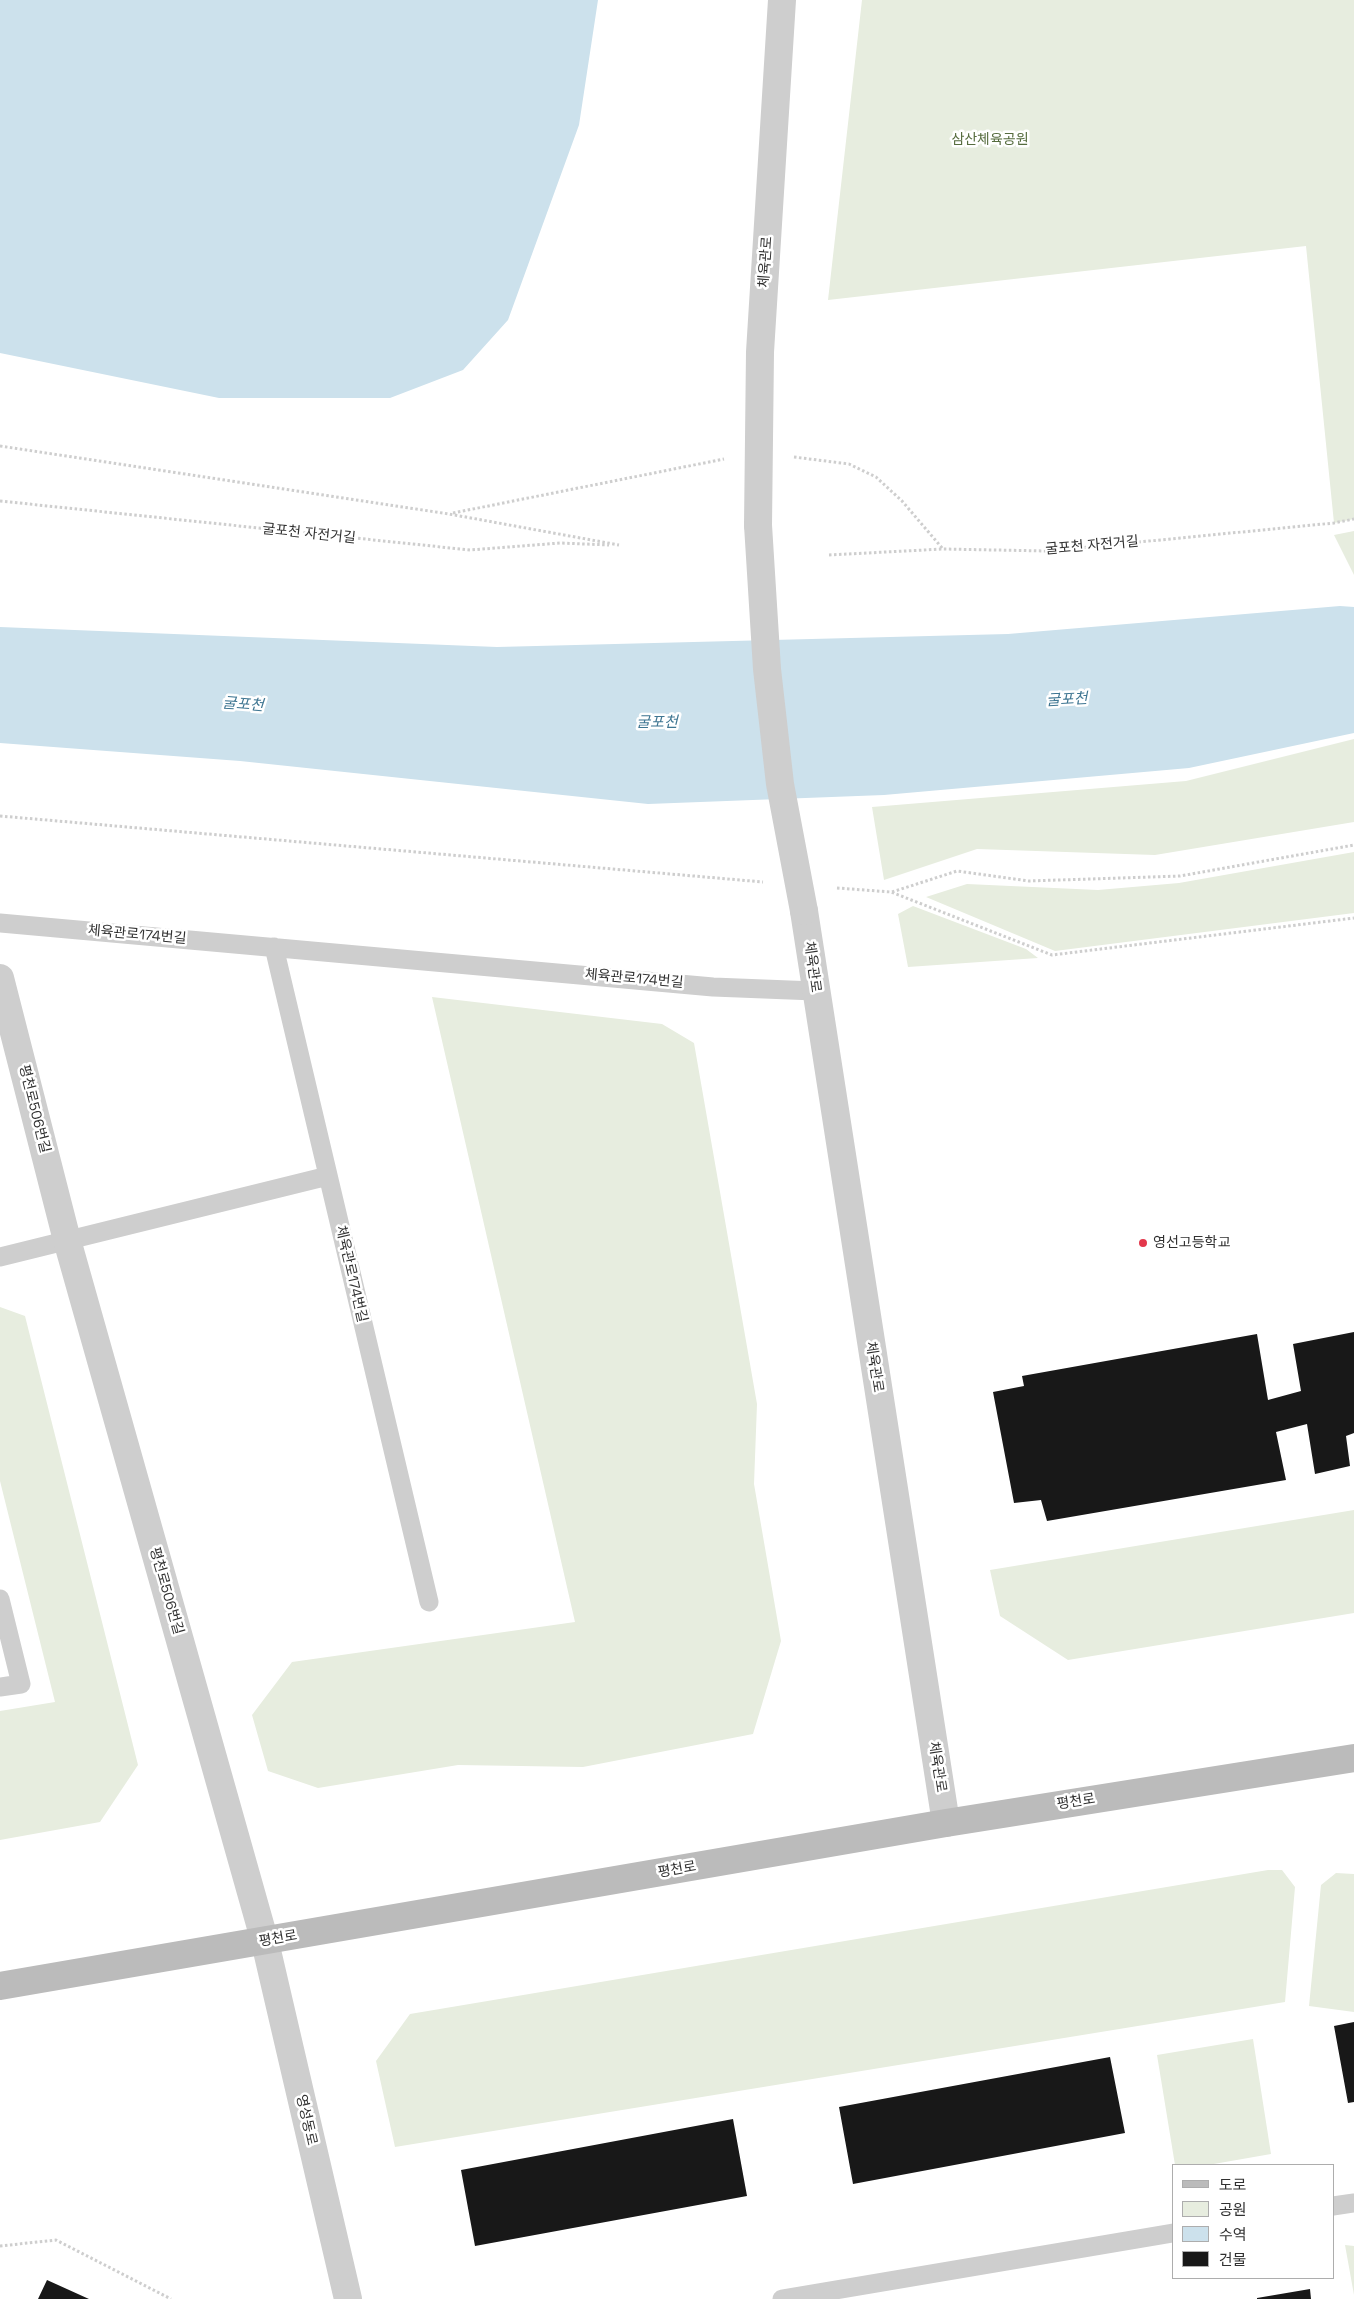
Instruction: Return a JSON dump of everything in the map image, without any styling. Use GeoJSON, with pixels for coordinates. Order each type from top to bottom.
{"type":"FeatureCollection","features":[{"type":"Feature","properties":{"kind":"main road","name":"평천로"},"geometry":{"type":"LineString","coordinates":[[0,1986],[265,1942],[946,1823],[1354,1758]]}},
{"type":"Feature","properties":{"kind":"street","name":"체육관로"},"geometry":{"type":"LineString","coordinates":[[782,0],[760,352],[758,525],[767,669],[780,784],[804,911],[946,1823]]}},
{"type":"Feature","properties":{"kind":"street","name":"평천로506번길"},"geometry":{"type":"LineString","coordinates":[[0,978],[67,1240],[265,1942]]}},
{"type":"Feature","properties":{"kind":"street","name":"영성동로"},"geometry":{"type":"LineString","coordinates":[[265,1942],[348,2299]]}},
{"type":"Feature","properties":{"kind":"lane","name":"체육관로174번길"},"geometry":{"type":"LineString","coordinates":[[0,923],[713,986],[815,991]]}},
{"type":"Feature","properties":{"kind":"lane","name":"체육관로174번길"},"geometry":{"type":"LineString","coordinates":[[274,947],[429,1602]]}},
{"type":"Feature","properties":{"kind":"lane"},"geometry":{"type":"LineString","coordinates":[[0,1257],[328,1176]]}},
{"type":"Feature","properties":{"kind":"lane"},"geometry":{"type":"LineString","coordinates":[[0,1599],[21,1684],[0,1687]]}},
{"type":"Feature","properties":{"kind":"lane"},"geometry":{"type":"LineString","coordinates":[[1334,2206],[1354,2203]]}},
{"type":"Feature","properties":{"kind":"lane"},"geometry":{"type":"LineString","coordinates":[[782,2299],[1172,2233]]}},
{"type":"Feature","properties":{"kind":"path"},"geometry":{"type":"LineString","coordinates":[[0,446],[450,514],[759,452],[849,464],[876,477],[902,501],[943,549]]}},
{"type":"Feature","properties":{"kind":"path","name":"굴포천 자전거길"},"geometry":{"type":"LineString","coordinates":[[0,502],[470,550],[560,543],[619,545],[450,514]]}},
{"type":"Feature","properties":{"kind":"path","name":"굴포천 자전거길"},"geometry":{"type":"LineString","coordinates":[[829,555],[943,549],[1047,551],[1334,523],[1354,519]]}},
{"type":"Feature","properties":{"kind":"path"},"geometry":{"type":"LineString","coordinates":[[0,816],[772,883]]}},
{"type":"Feature","properties":{"kind":"path"},"geometry":{"type":"LineString","coordinates":[[891,892],[957,871],[1029,881],[1180,876],[1354,845]]}},
{"type":"Feature","properties":{"kind":"path"},"geometry":{"type":"LineString","coordinates":[[832,888],[891,892],[1052,955],[1354,918]]}},
{"type":"Feature","properties":{"kind":"path"},"geometry":{"type":"LineString","coordinates":[[0,2246],[56,2240],[171,2299]]}},
{"type":"Feature","properties":{"kind":"green space","name":"삼산체육공원"},"geometry":{"type":"Polygon","coordinates":[[[862,0],[1354,0],[1354,519],[1334,523],[1306,246],[828,300],[862,0]]]}},
{"type":"Feature","properties":{"kind":"green space"},"geometry":{"type":"Polygon","coordinates":[[[1354,531],[1354,575],[1334,535],[1354,531]]]}},
{"type":"Feature","properties":{"kind":"green space"},"geometry":{"type":"Polygon","coordinates":[[[1354,739],[1354,822],[1155,855],[977,849],[884,880],[872,807],[1186,781],[1354,739]]]}},
{"type":"Feature","properties":{"kind":"green space"},"geometry":{"type":"Polygon","coordinates":[[[1354,852],[1354,913],[1055,951],[926,897],[967,884],[1098,890],[1179,883],[1354,852]]]}},
{"type":"Feature","properties":{"kind":"green space"},"geometry":{"type":"Polygon","coordinates":[[[913,906],[1026,949],[1038,958],[908,967],[898,914],[913,906]]]}},
{"type":"Feature","properties":{"kind":"green space"},"geometry":{"type":"Polygon","coordinates":[[[432,997],[662,1024],[694,1043],[757,1404],[754,1484],[781,1641],[753,1734],[583,1767],[458,1765],[318,1788],[268,1771],[252,1715],[292,1662],[575,1622],[432,997]]]}},
{"type":"Feature","properties":{"kind":"green space"},"geometry":{"type":"Polygon","coordinates":[[[0,1307],[25,1316],[138,1765],[100,1822],[0,1840],[0,1711],[55,1702],[0,1481],[0,1307]]]}},
{"type":"Feature","properties":{"kind":"green space"},"geometry":{"type":"Polygon","coordinates":[[[1354,1510],[1354,1613],[1068,1660],[1000,1616],[990,1570],[1354,1510]]]}},
{"type":"Feature","properties":{"kind":"green space"},"geometry":{"type":"Polygon","coordinates":[[[1268,1870],[1282,1870],[1295,1887],[1285,2002],[395,2147],[376,2061],[410,2014],[1268,1870]]]}},
{"type":"Feature","properties":{"kind":"green space"},"geometry":{"type":"Polygon","coordinates":[[[1336,1873],[1354,1874],[1354,2012],[1309,2006],[1321,1885],[1336,1873]]]}},
{"type":"Feature","properties":{"kind":"green space"},"geometry":{"type":"Polygon","coordinates":[[[1253,2039],[1271,2154],[1214,2164],[1175,2164],[1157,2055],[1253,2039]]]}},
{"type":"Feature","properties":{"kind":"green space"},"geometry":{"type":"Polygon","coordinates":[[[1345,2245],[1354,2246],[1354,2295],[1345,2245]]]}},
{"type":"Feature","properties":{"kind":"water"},"geometry":{"type":"Polygon","coordinates":[[[0,0],[598,0],[579,125],[508,320],[463,370],[390,398],[219,398],[0,353],[0,0]]]}},
{"type":"Feature","properties":{"kind":"water","name":"굴포천"},"geometry":{"type":"Polygon","coordinates":[[[1340,606],[1354,607],[1354,733],[1189,768],[884,795],[648,804],[240,761],[0,743],[0,627],[497,647],[1008,634],[1340,606]]]}},
{"type":"Feature","properties":{"kind":"building"},"geometry":{"type":"Polygon","coordinates":[[[1354,1332],[1354,1433],[1346,1436],[1350,1466],[1315,1474],[1307,1424],[1276,1432],[1286,1480],[1047,1521],[1041,1500],[1014,1503],[993,1392],[1024,1386],[1022,1376],[1257,1334],[1268,1400],[1301,1391],[1293,1344],[1354,1332]]]}},
{"type":"Feature","properties":{"kind":"building"},"geometry":{"type":"Polygon","coordinates":[[[1354,2022],[1354,2102],[1348,2103],[1334,2026],[1354,2022]]]}},
{"type":"Feature","properties":{"kind":"building"},"geometry":{"type":"Polygon","coordinates":[[[1110,2057],[1125,2133],[853,2184],[839,2107],[1110,2057]]]}},
{"type":"Feature","properties":{"kind":"building"},"geometry":{"type":"Polygon","coordinates":[[[733,2119],[747,2196],[475,2246],[461,2170],[733,2119]]]}},
{"type":"Feature","properties":{"kind":"building"},"geometry":{"type":"Polygon","coordinates":[[[47,2280],[89,2299],[38,2299],[47,2280]]]}},
{"type":"Feature","properties":{"kind":"building"},"geometry":{"type":"Polygon","coordinates":[[[1310,2289],[1311,2299],[1257,2299],[1257,2298],[1310,2289]]]}},
{"type":"Feature","properties":{"kind":"place","name":"영선고등학교"},"geometry":{"type":"Point","coordinates":[1143,1243]}}]}
